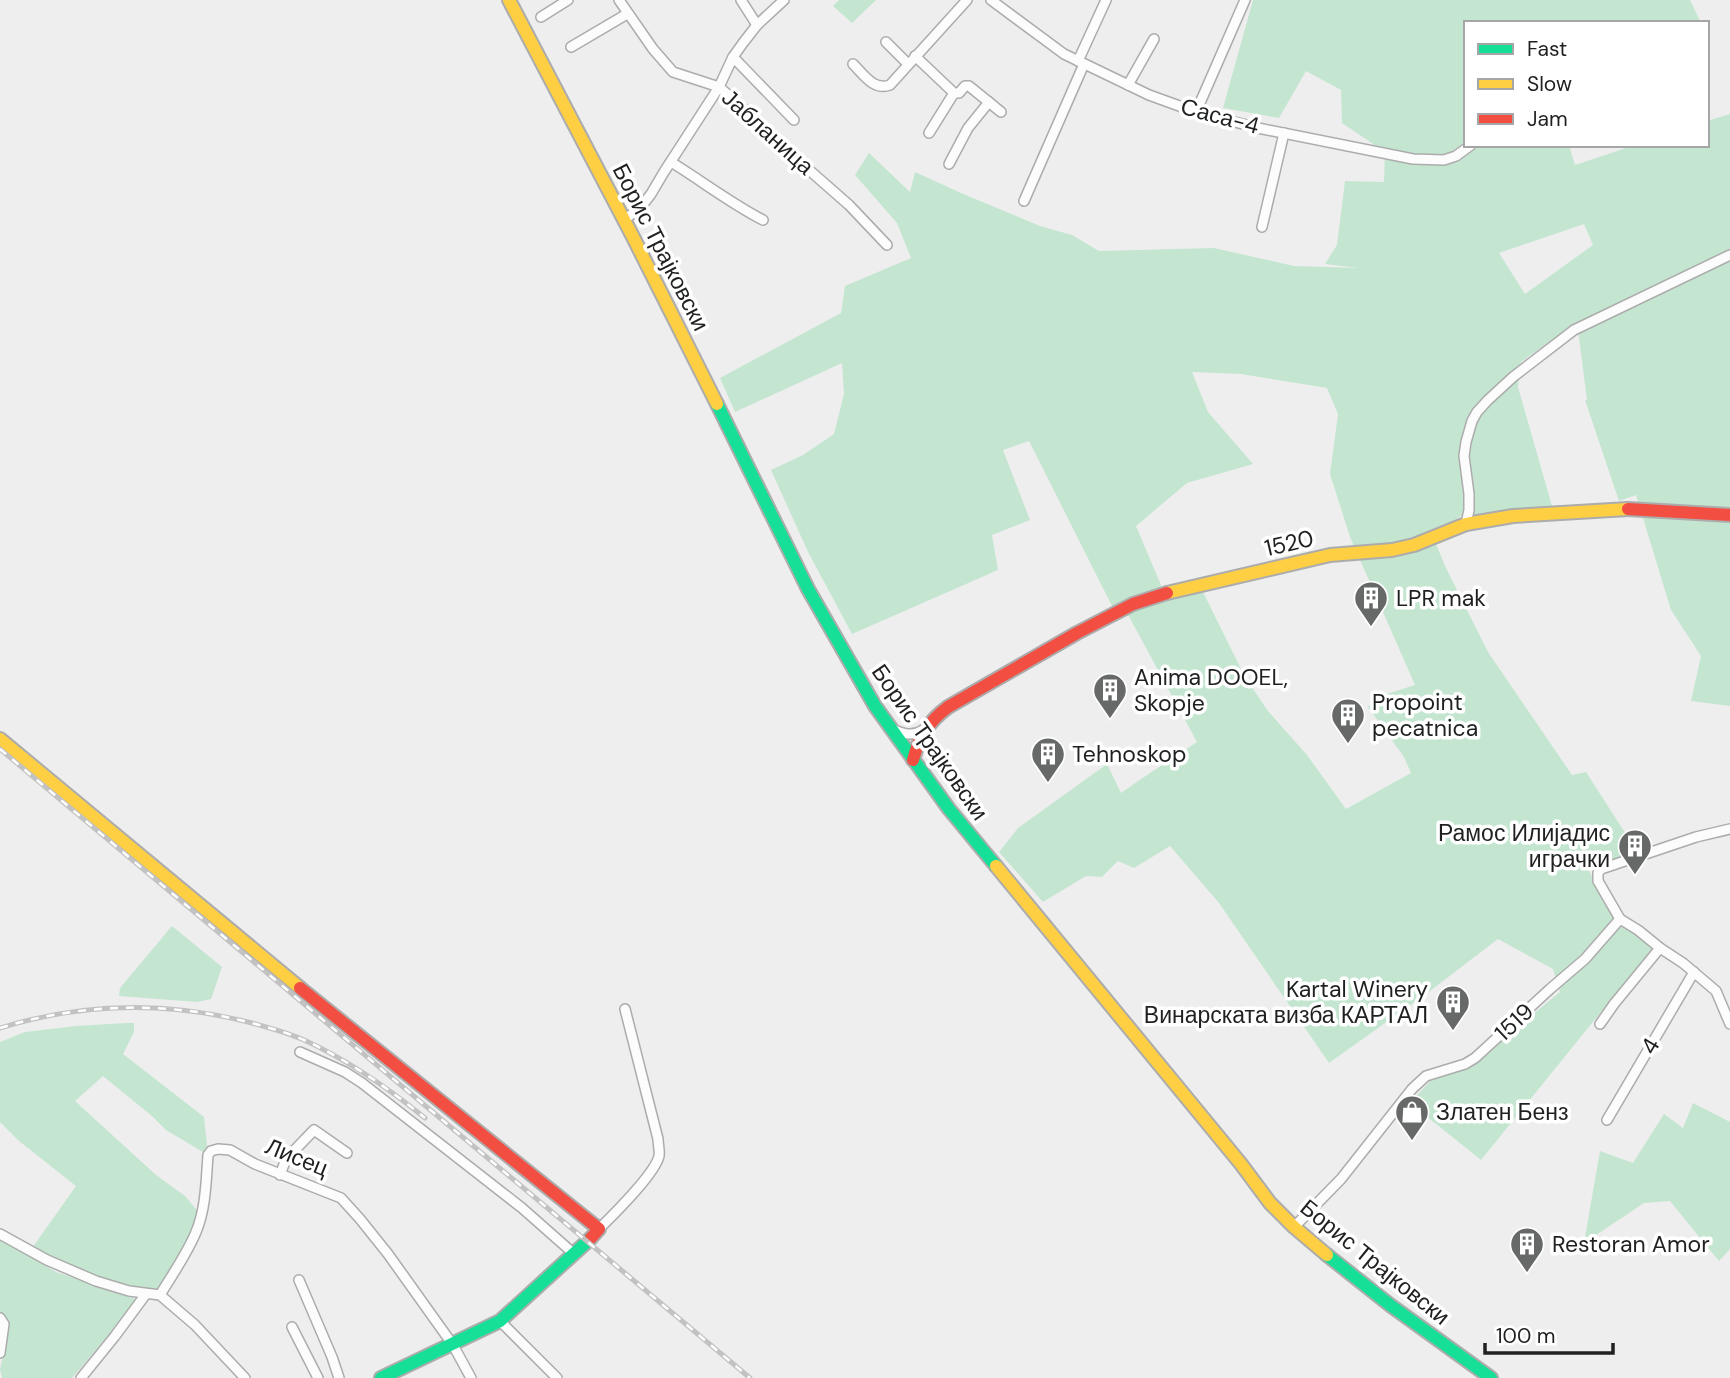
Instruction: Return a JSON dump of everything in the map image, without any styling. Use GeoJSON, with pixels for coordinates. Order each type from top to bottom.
{"type":"FeatureCollection","features":[{"type":"Feature","properties":{"kind":"street","name":"Борис Трајковски"},"geometry":{"type":"LineString","coordinates":[[509,0],[744,456],[808,589],[846,657],[913,760],[949,809],[1241,1164],[1270,1203],[1335,1262],[1491,1378]]}},
{"type":"Feature","properties":{"kind":"street","name":"Јабланица"},"geometry":{"type":"LineString","coordinates":[[619,0],[673,72],[719,86],[849,205],[887,245]]}},
{"type":"Feature","properties":{"kind":"street"},"geometry":{"type":"LineString","coordinates":[[741,0],[757,25]]}},
{"type":"Feature","properties":{"kind":"street"},"geometry":{"type":"LineString","coordinates":[[624,220],[641,207],[651,194],[719,86],[733,57],[757,25],[784,0]]}},
{"type":"Feature","properties":{"kind":"street"},"geometry":{"type":"LineString","coordinates":[[853,64],[873,84],[884,87],[890,85],[967,0]]}},
{"type":"Feature","properties":{"kind":"street","name":"Саса-4"},"geometry":{"type":"LineString","coordinates":[[991,0],[1064,54],[1149,95],[1196,112],[1258,128],[1390,155],[1434,161],[1456,156],[1468,147]]}},
{"type":"Feature","properties":{"kind":"street"},"geometry":{"type":"LineString","coordinates":[[1024,201],[1106,0]]}},
{"type":"Feature","properties":{"kind":"street"},"geometry":{"type":"LineString","coordinates":[[1196,112],[1245,0]]}},
{"type":"Feature","properties":{"kind":"street"},"geometry":{"type":"LineString","coordinates":[[541,17],[564,1]]}},
{"type":"Feature","properties":{"kind":"street"},"geometry":{"type":"LineString","coordinates":[[571,47],[627,13]]}},
{"type":"Feature","properties":{"kind":"street"},"geometry":{"type":"LineString","coordinates":[[1128,85],[1154,39]]}},
{"type":"Feature","properties":{"kind":"street"},"geometry":{"type":"LineString","coordinates":[[886,43],[908,64]]}},
{"type":"Feature","properties":{"kind":"street"},"geometry":{"type":"LineString","coordinates":[[915,56],[954,93]]}},
{"type":"Feature","properties":{"kind":"street"},"geometry":{"type":"LineString","coordinates":[[733,57],[794,120]]}},
{"type":"Feature","properties":{"kind":"street"},"geometry":{"type":"LineString","coordinates":[[929,133],[954,93],[958,93],[965,86],[969,86],[1002,112]]}},
{"type":"Feature","properties":{"kind":"street"},"geometry":{"type":"LineString","coordinates":[[949,164],[968,128],[989,102]]}},
{"type":"Feature","properties":{"kind":"street"},"geometry":{"type":"LineString","coordinates":[[1262,227],[1284,133]]}},
{"type":"Feature","properties":{"kind":"street"},"geometry":{"type":"LineString","coordinates":[[671,162],[735,206],[763,220]]}},
{"type":"Feature","properties":{"kind":"street"},"geometry":{"type":"LineString","coordinates":[[1466,524],[1469,494],[1464,456],[1466,442],[1472,421],[1488,400],[1574,330],[1730,255]]}},
{"type":"Feature","properties":{"kind":"street","name":"1520"},"geometry":{"type":"LineString","coordinates":[[913,760],[925,729],[935,716],[963,697],[1077,633],[1133,604],[1156,596],[1330,555],[1392,550],[1414,545],[1466,524],[1513,516],[1635,509],[1730,515]]}},
{"type":"Feature","properties":{"kind":"street"},"geometry":{"type":"LineString","coordinates":[[889,726],[912,735],[925,729]]}},
{"type":"Feature","properties":{"kind":"street"},"geometry":{"type":"LineString","coordinates":[[0,739],[304,992],[599,1229]]}},
{"type":"Feature","properties":{"kind":"street"},"geometry":{"type":"LineString","coordinates":[[1730,829],[1696,837],[1601,869],[1598,873],[1598,881],[1620,919],[1716,990],[1730,1024]]}},
{"type":"Feature","properties":{"kind":"street","name":"1519"},"geometry":{"type":"LineString","coordinates":[[1294,1227],[1341,1179],[1412,1089],[1426,1076],[1465,1064],[1475,1058],[1585,959],[1620,919]]}},
{"type":"Feature","properties":{"kind":"street"},"geometry":{"type":"LineString","coordinates":[[1600,1024],[1660,948]]}},
{"type":"Feature","properties":{"kind":"street","name":"4"},"geometry":{"type":"LineString","coordinates":[[1607,1120],[1694,972]]}},
{"type":"Feature","properties":{"kind":"street"},"geometry":{"type":"LineString","coordinates":[[1723,1006],[1730,997]]}},
{"type":"Feature","properties":{"kind":"street"},"geometry":{"type":"LineString","coordinates":[[381,1378],[500,1321],[581,1248],[656,1164],[659,1154],[658,1139],[625,1009]]}},
{"type":"Feature","properties":{"kind":"street"},"geometry":{"type":"LineString","coordinates":[[300,1052],[345,1072],[362,1083],[522,1208],[573,1254]]}},
{"type":"Feature","properties":{"kind":"street"},"geometry":{"type":"LineString","coordinates":[[279,1175],[286,1160],[314,1130],[347,1153]]}},
{"type":"Feature","properties":{"kind":"street","name":"Лисец"},"geometry":{"type":"LineString","coordinates":[[160,1295],[196,1231],[203,1208],[208,1155],[211,1151],[230,1150],[279,1175],[341,1198],[381,1245],[453,1345],[471,1378]]}},
{"type":"Feature","properties":{"kind":"street"},"geometry":{"type":"LineString","coordinates":[[0,1234],[96,1281],[160,1295],[195,1325],[245,1378]]}},
{"type":"Feature","properties":{"kind":"street"},"geometry":{"type":"LineString","coordinates":[[299,1280],[339,1378]]}},
{"type":"Feature","properties":{"kind":"street"},"geometry":{"type":"LineString","coordinates":[[81,1378],[146,1294]]}},
{"type":"Feature","properties":{"kind":"street"},"geometry":{"type":"LineString","coordinates":[[0,1318],[4,1328],[0,1353]]}},
{"type":"Feature","properties":{"kind":"street"},"geometry":{"type":"LineString","coordinates":[[500,1321],[557,1378]]}},
{"type":"Feature","properties":{"kind":"street"},"geometry":{"type":"LineString","coordinates":[[292,1328],[317,1378]]}},
{"type":"Feature","properties":{"kind":"green space"},"geometry":{"type":"Polygon","coordinates":[[[839,0],[876,0],[852,23],[833,6],[839,0]]]}},
{"type":"Feature","properties":{"kind":"green space"},"geometry":{"type":"Polygon","coordinates":[[[1253,0],[1690,0],[1700,21],[1464,21],[1464,147],[1570,147],[1575,165],[1629,147],[1709,147],[1709,120],[1730,114],[1730,706],[1691,701],[1701,656],[1671,610],[1636,495],[1619,501],[1585,400],[1577,322],[1521,362],[1518,387],[1552,506],[1539,517],[1473,523],[1461,516],[1430,530],[1488,652],[1572,775],[1586,772],[1638,853],[1589,870],[1597,889],[1652,949],[1481,1160],[1410,1103],[1432,1079],[1488,1051],[1560,992],[1553,969],[1498,939],[1329,1063],[1219,903],[1170,846],[1134,868],[1118,861],[1102,877],[1086,876],[1043,902],[999,852],[1018,828],[1107,764],[1121,793],[1197,742],[1126,611],[1112,606],[1029,441],[1003,450],[1030,520],[992,535],[998,570],[852,634],[808,552],[771,470],[803,455],[834,434],[844,394],[842,363],[735,412],[720,378],[841,313],[845,286],[911,258],[897,223],[855,175],[869,153],[910,192],[915,172],[1040,226],[1072,235],[1099,251],[1214,248],[1294,266],[1358,268],[1325,264],[1337,245],[1345,181],[1384,182],[1385,152],[1342,123],[1341,90],[1306,71],[1279,118],[1223,108],[1253,0]],[[1584,224],[1499,253],[1525,294],[1593,245],[1584,224]],[[1192,372],[1208,412],[1253,464],[1187,483],[1136,526],[1166,597],[1200,586],[1245,677],[1268,711],[1307,755],[1346,809],[1411,773],[1404,757],[1368,707],[1377,697],[1415,685],[1350,537],[1330,474],[1338,414],[1327,388],[1241,374],[1192,372]]]}},
{"type":"Feature","properties":{"kind":"green space"},"geometry":{"type":"Polygon","coordinates":[[[172,926],[222,967],[211,999],[197,1002],[119,996],[120,988],[172,926]]]}},
{"type":"Feature","properties":{"kind":"green space"},"geometry":{"type":"Polygon","coordinates":[[[134,1023],[134,1032],[123,1054],[204,1117],[208,1155],[166,1130],[103,1076],[75,1101],[156,1175],[185,1196],[201,1215],[160,1295],[96,1281],[30,1251],[76,1186],[19,1141],[0,1122],[0,1042],[25,1032],[134,1023]]]}},
{"type":"Feature","properties":{"kind":"green space"},"geometry":{"type":"Polygon","coordinates":[[[1693,1103],[1730,1122],[1730,1249],[1719,1261],[1670,1201],[1644,1203],[1584,1243],[1600,1151],[1633,1163],[1664,1114],[1683,1128],[1693,1103]]]}},
{"type":"Feature","properties":{"kind":"green space"},"geometry":{"type":"Polygon","coordinates":[[[0,1238],[56,1272],[138,1300],[72,1378],[2,1378],[0,1369],[10,1325],[0,1315],[0,1238]]]}},
{"type":"Feature","properties":{"kind":"railway"},"geometry":{"type":"LineString","coordinates":[[0,749],[750,1378]]}},
{"type":"Feature","properties":{"kind":"railway"},"geometry":{"type":"LineString","coordinates":[[0,1028],[61,1014],[123,1008],[154,1008],[217,1015],[276,1030],[320,1048],[367,1075],[425,1118]]}},
{"type":"Feature","properties":{"kind":"traffic: fast"},"geometry":{"type":"LineString","coordinates":[[717,404],[808,589],[875,706],[949,809],[996,866]]}},
{"type":"Feature","properties":{"kind":"traffic: fast"},"geometry":{"type":"LineString","coordinates":[[381,1378],[500,1321],[590,1239]]}},
{"type":"Feature","properties":{"kind":"traffic: fast"},"geometry":{"type":"LineString","coordinates":[[1327,1255],[1390,1305],[1491,1378]]}},
{"type":"Feature","properties":{"kind":"traffic: slow"},"geometry":{"type":"LineString","coordinates":[[509,0],[717,404]]}},
{"type":"Feature","properties":{"kind":"traffic: slow"},"geometry":{"type":"LineString","coordinates":[[1167,593],[1330,555],[1392,550],[1414,545],[1466,524],[1513,516],[1628,509]]}},
{"type":"Feature","properties":{"kind":"traffic: slow"},"geometry":{"type":"LineString","coordinates":[[0,739],[300,988]]}},
{"type":"Feature","properties":{"kind":"traffic: slow"},"geometry":{"type":"LineString","coordinates":[[996,866],[1241,1164],[1270,1203],[1327,1255]]}},
{"type":"Feature","properties":{"kind":"traffic: jam"},"geometry":{"type":"LineString","coordinates":[[1628,509],[1730,515]]}},
{"type":"Feature","properties":{"kind":"traffic: jam"},"geometry":{"type":"LineString","coordinates":[[913,760],[925,730],[948,707],[1077,633],[1133,604],[1167,593]]}},
{"type":"Feature","properties":{"kind":"traffic: jam"},"geometry":{"type":"LineString","coordinates":[[300,988],[599,1229],[590,1239]]}},
{"type":"Feature","properties":{"kind":"place","name":"LPR mak"},"geometry":{"type":"Point","coordinates":[1371,628]}},
{"type":"Feature","properties":{"kind":"place","name":"Anima DOOEL, Skopje"},"geometry":{"type":"Point","coordinates":[1110,720]}},
{"type":"Feature","properties":{"kind":"place","name":"Propoint pecatnica"},"geometry":{"type":"Point","coordinates":[1348,745]}},
{"type":"Feature","properties":{"kind":"place","name":"Tehnoskop"},"geometry":{"type":"Point","coordinates":[1048,784]}},
{"type":"Feature","properties":{"kind":"place","name":"Рамос Илијадис играчки"},"geometry":{"type":"Point","coordinates":[1635,876]}},
{"type":"Feature","properties":{"kind":"place","name":"Kartal Winery Винарската визба КАРТАЛ"},"geometry":{"type":"Point","coordinates":[1453,1032]}},
{"type":"Feature","properties":{"kind":"place","name":"Златен Бенз"},"geometry":{"type":"Point","coordinates":[1412,1142]}},
{"type":"Feature","properties":{"kind":"place","name":"Restoran Amor"},"geometry":{"type":"Point","coordinates":[1527,1274]}}]}
